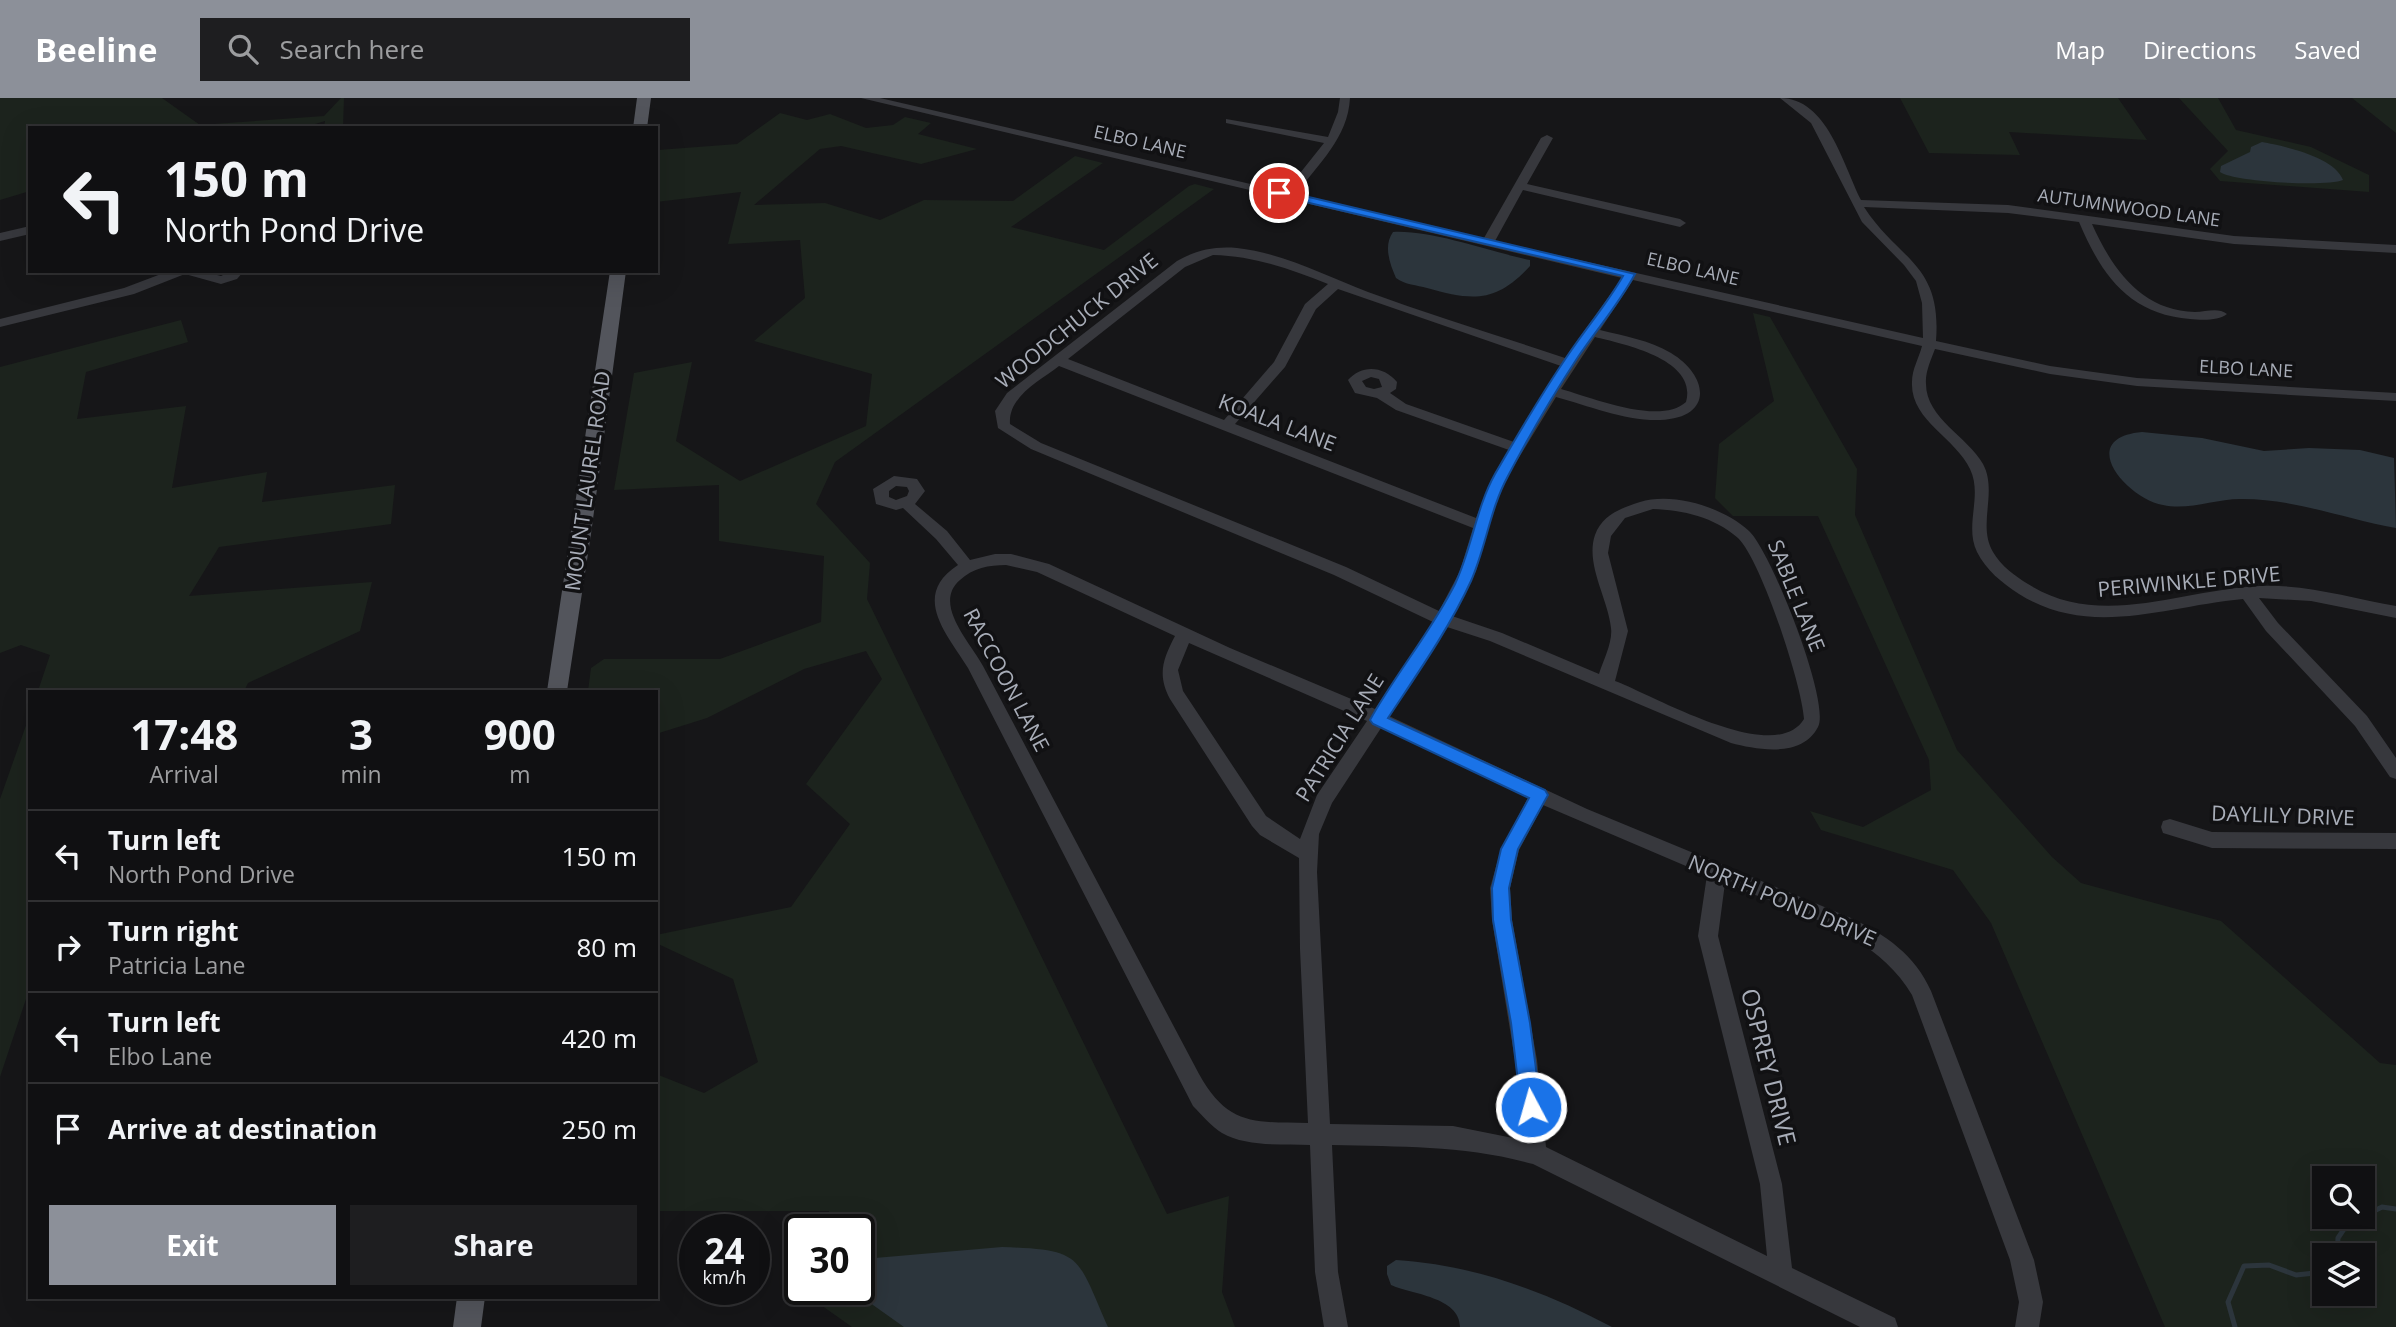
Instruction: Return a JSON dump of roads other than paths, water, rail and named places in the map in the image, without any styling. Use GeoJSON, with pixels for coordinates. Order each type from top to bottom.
{"type":"FeatureCollection","features":[{"type":"Feature","properties":{"kind":"main road"},"geometry":{"type":"LineString","coordinates":[[640,126],[645,98]]}},
{"type":"Feature","properties":{"kind":"main road","name":"MOUNT LAUREL ROAD"},"geometry":{"type":"LineString","coordinates":[[557,690],[584,501],[596,441],[618,273]]}},
{"type":"Feature","properties":{"kind":"main road"},"geometry":{"type":"LineString","coordinates":[[467,1327],[471,1299]]}},
{"type":"Feature","properties":{"kind":"street","name":"ELBO LANE"},"geometry":{"type":"LineString","coordinates":[[866,98],[2040,368],[2108,379],[2396,397]]}},
{"type":"Feature","properties":{"kind":"street"},"geometry":{"type":"LineString","coordinates":[[1289,195],[1330,141],[1343,118],[1345,98]]}},
{"type":"Feature","properties":{"kind":"street","name":"PERIWINKLE DRIVE"},"geometry":{"type":"LineString","coordinates":[[1786,98],[1812,115],[1868,222],[1921,279],[1927,294],[1929,343],[1919,376],[1920,393],[1929,412],[1976,466],[1983,487],[1979,525],[1982,545],[1996,566],[2019,587],[2066,608],[2102,613],[2156,608],[2247,593],[2297,594],[2396,612]]}},
{"type":"Feature","properties":{"kind":"street"},"geometry":{"type":"LineString","coordinates":[[1230,121],[1330,141]]}},
{"type":"Feature","properties":{"kind":"street"},"geometry":{"type":"LineString","coordinates":[[1488,242],[1547,138]]}},
{"type":"Feature","properties":{"kind":"street"},"geometry":{"type":"LineString","coordinates":[[1520,186],[1680,223]]}},
{"type":"Feature","properties":{"kind":"street","name":"AUTUMNWOOD LANE"},"geometry":{"type":"LineString","coordinates":[[1858,203],[2001,209],[2234,240],[2396,249]]}},
{"type":"Feature","properties":{"kind":"street"},"geometry":{"type":"LineString","coordinates":[[2084,219],[2092,240],[2112,271],[2137,297],[2156,309],[2179,316],[2196,318],[2220,314]]}},
{"type":"Feature","properties":{"kind":"street"},"geometry":{"type":"LineString","coordinates":[[0,237],[28,230]]}},
{"type":"Feature","properties":{"kind":"street","name":"WOODCHUCK DRIVE"},"geometry":{"type":"LineString","coordinates":[[1442,620],[1340,571],[1036,446],[1009,432],[1001,418],[1006,404],[1181,264],[1203,252],[1221,250],[1294,266],[1568,364]]}},
{"type":"Feature","properties":{"kind":"street"},"geometry":{"type":"LineString","coordinates":[[0,323],[129,291],[176,273]]}},
{"type":"Feature","properties":{"kind":"street"},"geometry":{"type":"LineString","coordinates":[[196,273],[220,281],[236,273]]}},
{"type":"Feature","properties":{"kind":"street","name":"PATRICIA LANE"},"geometry":{"type":"LineString","coordinates":[[1336,1327],[1326,1288],[1307,853],[1313,825],[1324,800],[1442,620],[1468,571],[1495,486],[1568,364],[1630,274]]}},
{"type":"Feature","properties":{"kind":"street"},"geometry":{"type":"LineString","coordinates":[[1227,425],[1280,364],[1310,307],[1337,283]]}},
{"type":"Feature","properties":{"kind":"street"},"geometry":{"type":"LineString","coordinates":[[1552,391],[1654,416],[1677,414],[1692,404],[1694,397],[1691,383],[1671,358],[1655,349],[1592,332]]}},
{"type":"Feature","properties":{"kind":"street","name":"KOALA LANE"},"geometry":{"type":"LineString","coordinates":[[1058,360],[1482,526]]}},
{"type":"Feature","properties":{"kind":"street"},"geometry":{"type":"LineString","coordinates":[[1381,394],[1401,407],[1517,448]]}},
{"type":"Feature","properties":{"kind":"street"},"geometry":{"type":"LineString","coordinates":[[907,503],[909,508],[944,538],[967,567],[981,562],[1007,559],[1031,564],[1378,720]]}},
{"type":"Feature","properties":{"kind":"street","name":"SABLE LANE"},"geometry":{"type":"LineString","coordinates":[[1442,620],[1496,638],[1605,684],[1713,729],[1748,741],[1783,742],[1807,730],[1812,719],[1813,708],[1807,684],[1754,546],[1746,537],[1713,516],[1676,505],[1651,505],[1630,509],[1613,520],[1603,534],[1600,553],[1620,631],[1605,684]]}},
{"type":"Feature","properties":{"kind":"street","name":"RACCOON LANE"},"geometry":{"type":"LineString","coordinates":[[967,567],[950,580],[945,589],[942,598],[946,617],[975,666],[1202,1099],[1229,1125],[1271,1133],[1320,1134]]}},
{"type":"Feature","properties":{"kind":"street"},"geometry":{"type":"LineString","coordinates":[[2247,593],[2272,627],[2361,721],[2396,772]]}},
{"type":"Feature","properties":{"kind":"street"},"geometry":{"type":"LineString","coordinates":[[1185,634],[1168,666],[1171,685],[1176,694],[1259,821],[1267,829],[1307,853]]}},
{"type":"Feature","properties":{"kind":"street","name":"NORTH POND DRIVE"},"geometry":{"type":"LineString","coordinates":[[1378,720],[1539,795],[1867,934],[1900,959],[1912,975],[1924,1000],[2022,1260],[2031,1302],[2027,1327]]}},
{"type":"Feature","properties":{"kind":"street"},"geometry":{"type":"LineString","coordinates":[[1536,1154],[1526,1060],[1502,920],[1500,888],[1510,849],[1539,795]]}},
{"type":"Feature","properties":{"kind":"street","name":"DAYLILY DRIVE"},"geometry":{"type":"LineString","coordinates":[[2170,827],[2213,840],[2396,841]]}},
{"type":"Feature","properties":{"kind":"street","name":"OSPREY DRIVE"},"geometry":{"type":"LineString","coordinates":[[1717,872],[1708,936],[1771,1184],[1781,1275]]}},
{"type":"Feature","properties":{"kind":"street"},"geometry":{"type":"LineString","coordinates":[[1320,1134],[1453,1137],[1495,1143],[1536,1154],[1886,1327]]}},
{"type":"Feature","properties":{"kind":"waterway"},"geometry":{"type":"LineString","coordinates":[[2338,1243],[2344,1229],[2371,1224],[2372,1212],[2382,1207],[2396,1209]]}},
{"type":"Feature","properties":{"kind":"waterway"},"geometry":{"type":"LineString","coordinates":[[2235,1327],[2228,1302],[2244,1266],[2269,1265],[2296,1275],[2312,1273]]}}]}
